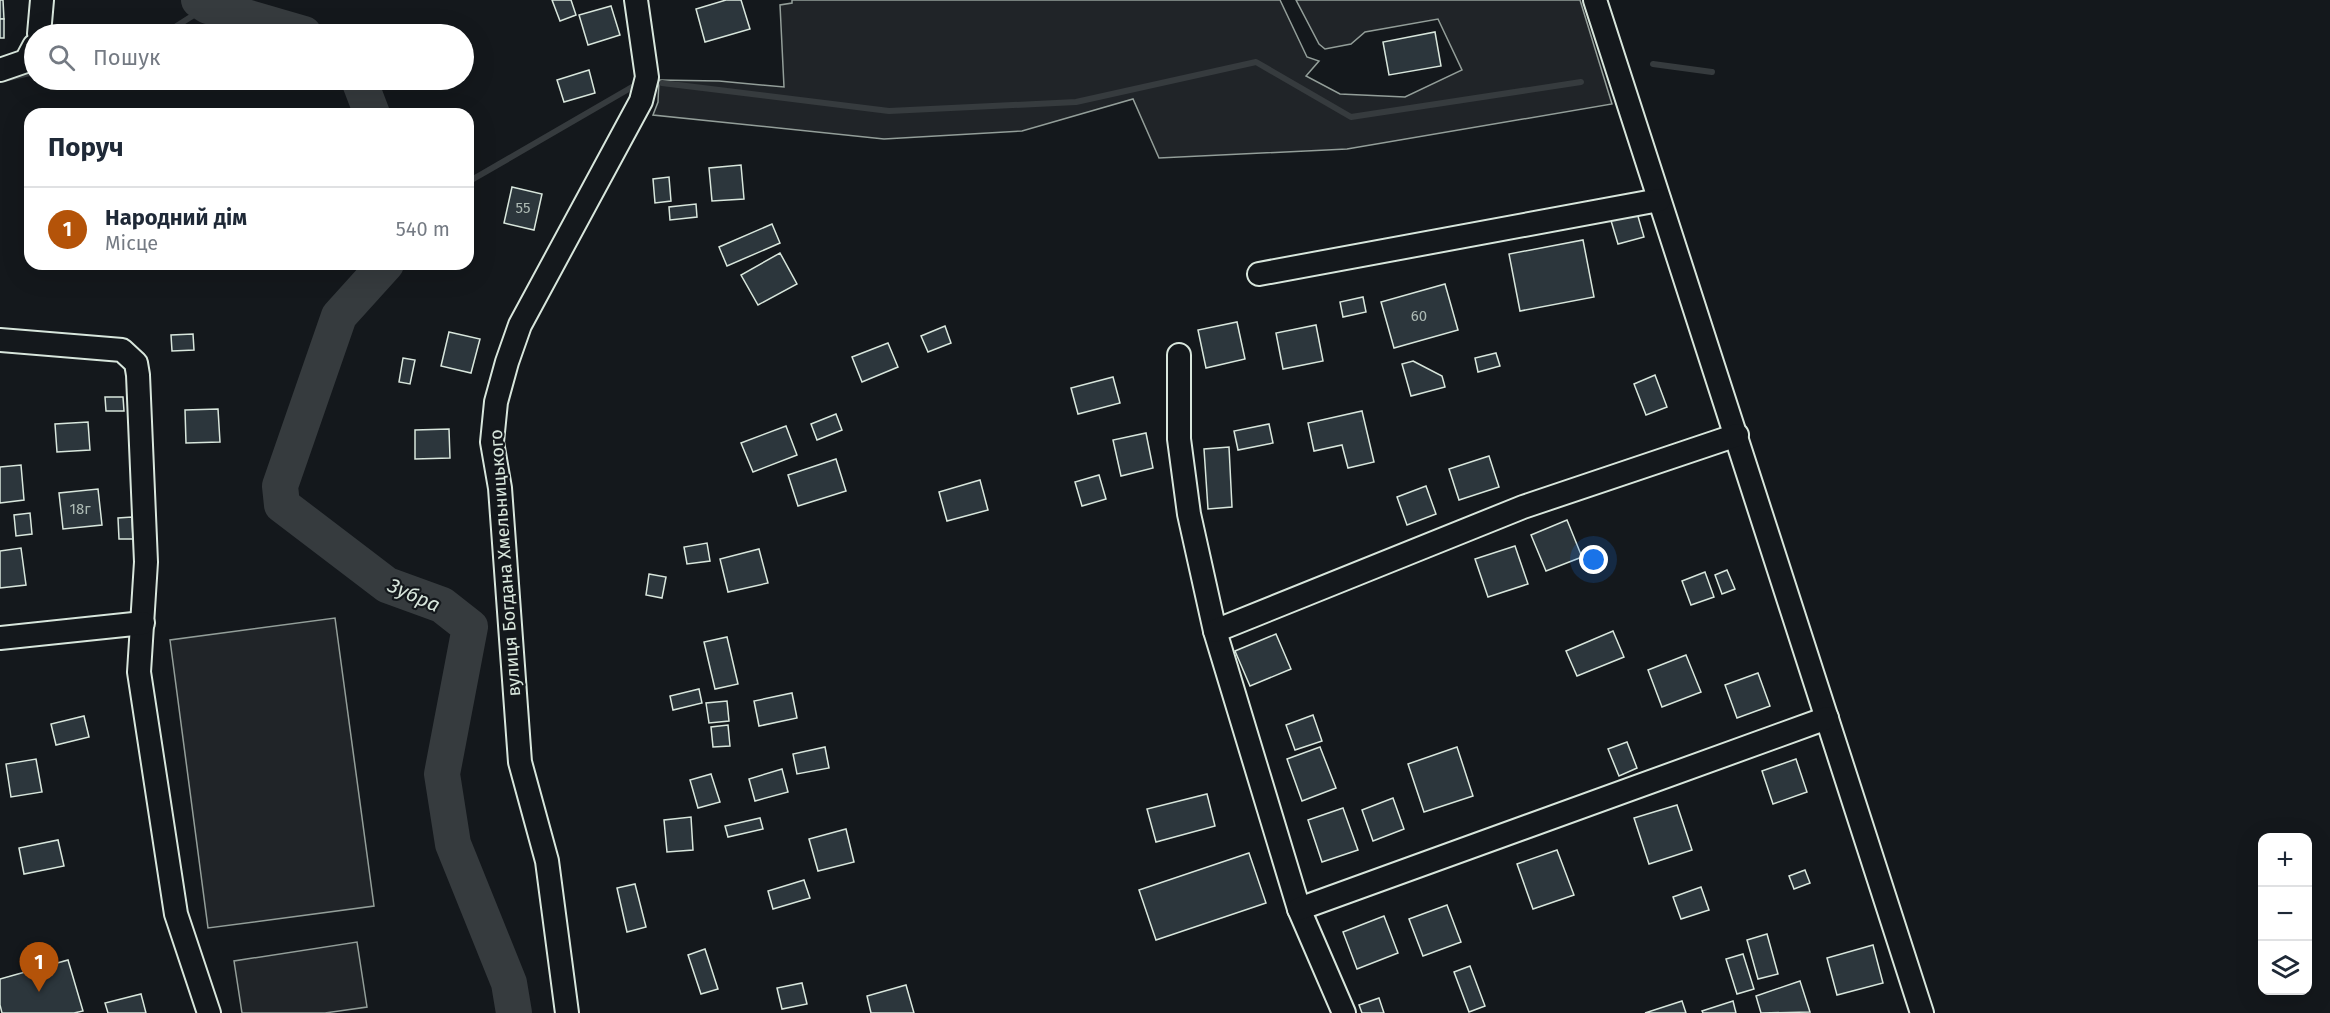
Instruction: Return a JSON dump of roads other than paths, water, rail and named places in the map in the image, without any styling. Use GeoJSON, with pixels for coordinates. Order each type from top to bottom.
{"type":"FeatureCollection","features":[{"type":"Feature","properties":{"kind":"street"},"geometry":{"type":"LineString","coordinates":[[40,24],[42,0]]}},
{"type":"Feature","properties":{"kind":"street","name":"вулиця Богдана Хмельницького"},"geometry":{"type":"LineString","coordinates":[[567,1013],[547,861],[520,762],[500,488],[492,442],[496,402],[520,325],[641,101],[647,77],[636,0]]}},
{"type":"Feature","properties":{"kind":"street"},"geometry":{"type":"LineString","coordinates":[[1595,0],[1737,435],[1918,1012]]}},
{"type":"Feature","properties":{"kind":"street"},"geometry":{"type":"LineString","coordinates":[[0,69],[24,62]]}},
{"type":"Feature","properties":{"kind":"street"},"geometry":{"type":"LineString","coordinates":[[1259,274],[1659,200]]}},
{"type":"Feature","properties":{"kind":"street"},"geometry":{"type":"LineString","coordinates":[[0,340],[122,350],[136,363],[146,562],[139,672],[176,914],[209,1013]]}},
{"type":"Feature","properties":{"kind":"street"},"geometry":{"type":"LineString","coordinates":[[1179,355],[1179,439],[1189,514],[1215,631],[1299,909],[1344,1013]]}},
{"type":"Feature","properties":{"kind":"street"},"geometry":{"type":"LineString","coordinates":[[1215,631],[1523,507],[1737,435]]}},
{"type":"Feature","properties":{"kind":"street"},"geometry":{"type":"LineString","coordinates":[[0,638],[143,623]]}},
{"type":"Feature","properties":{"kind":"street"},"geometry":{"type":"LineString","coordinates":[[1299,909],[1827,718]]}},
{"type":"Feature","properties":{"kind":"waterway","name":"Зубра"},"geometry":{"type":"LineString","coordinates":[[199,0],[208,6],[270,24]]}},
{"type":"Feature","properties":{"kind":"waterway"},"geometry":{"type":"LineString","coordinates":[[180,24],[208,6]]}},
{"type":"Feature","properties":{"kind":"waterway"},"geometry":{"type":"LineString","coordinates":[[662,83],[889,111],[1076,102],[1256,62],[1351,117],[1581,82]]}},
{"type":"Feature","properties":{"kind":"waterway"},"geometry":{"type":"LineString","coordinates":[[1653,64],[1712,72]]}},
{"type":"Feature","properties":{"kind":"waterway"},"geometry":{"type":"LineString","coordinates":[[4,79],[24,74]]}},
{"type":"Feature","properties":{"kind":"waterway"},"geometry":{"type":"LineString","coordinates":[[474,179],[639,83]]}},
{"type":"Feature","properties":{"kind":"waterway","name":"Зубра"},"geometry":{"type":"LineString","coordinates":[[363,90],[370,108]]}},
{"type":"Feature","properties":{"kind":"waterway","name":"Зубра"},"geometry":{"type":"LineString","coordinates":[[381,270],[339,316],[280,486],[282,505],[387,585],[442,605],[470,627],[442,774],[453,844],[509,983],[514,1013]]}},
{"type":"Feature","properties":{"kind":"place","name":"Народний дім"},"geometry":{"type":"Point","coordinates":[39,992]}}]}
